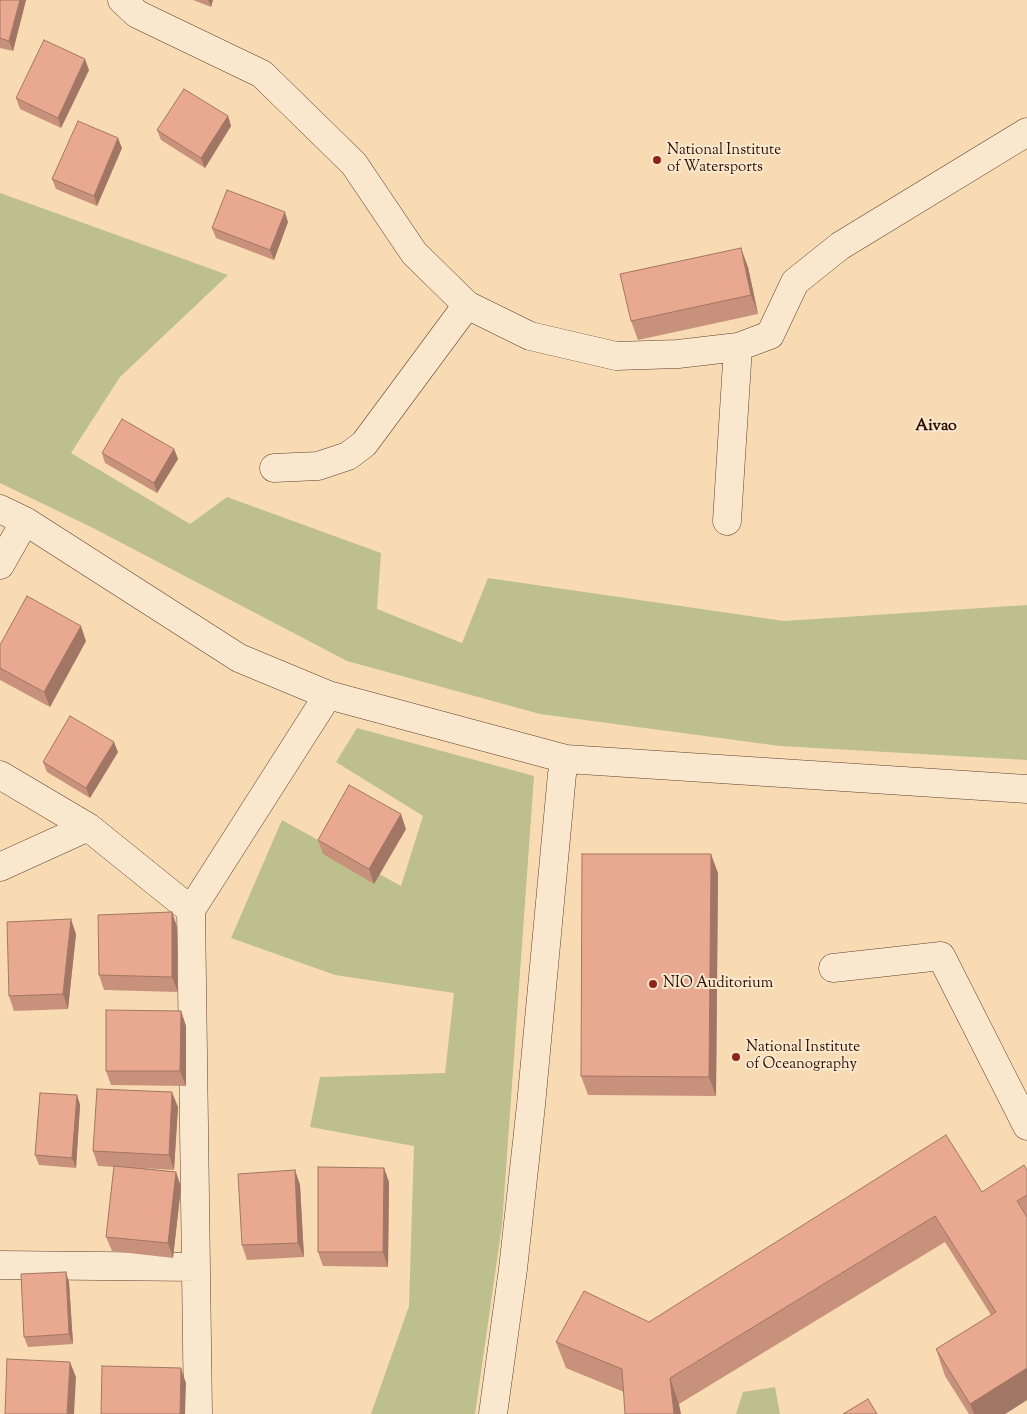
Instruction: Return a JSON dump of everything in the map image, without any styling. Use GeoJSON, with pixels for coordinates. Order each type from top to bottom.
{"type":"FeatureCollection","features":[{"type":"Feature","properties":{"kind":"street"},"geometry":{"type":"LineString","coordinates":[[122,0],[137,14],[262,74],[354,164],[414,253],[467,304],[530,336],[616,356],[678,354],[738,348],[770,335],[795,282],[840,246],[1027,132]]}},
{"type":"Feature","properties":{"kind":"street"},"geometry":{"type":"LineString","coordinates":[[274,468],[318,466],[348,456],[364,444],[467,304]]}},
{"type":"Feature","properties":{"kind":"street"},"geometry":{"type":"LineString","coordinates":[[727,521],[738,348]]}},
{"type":"Feature","properties":{"kind":"street"},"geometry":{"type":"LineString","coordinates":[[0,509],[25,521],[239,658],[328,695],[566,758],[1027,789]]}},
{"type":"Feature","properties":{"kind":"street"},"geometry":{"type":"LineString","coordinates":[[0,565],[25,521]]}},
{"type":"Feature","properties":{"kind":"street"},"geometry":{"type":"LineString","coordinates":[[198,1414],[192,910],[328,695]]}},
{"type":"Feature","properties":{"kind":"street"},"geometry":{"type":"LineString","coordinates":[[493,1414],[514,1259],[531,1106],[562,774],[566,758]]}},
{"type":"Feature","properties":{"kind":"street"},"geometry":{"type":"LineString","coordinates":[[0,775],[88,827],[192,910]]}},
{"type":"Feature","properties":{"kind":"street"},"geometry":{"type":"LineString","coordinates":[[0,867],[88,827]]}},
{"type":"Feature","properties":{"kind":"street"},"geometry":{"type":"LineString","coordinates":[[833,968],[940,956],[1027,1126]]}},
{"type":"Feature","properties":{"kind":"street"},"geometry":{"type":"LineString","coordinates":[[0,1265],[196,1267]]}},
{"type":"Feature","properties":{"kind":"green space"},"geometry":{"type":"Polygon","coordinates":[[[0,193],[228,275],[120,377],[71,453],[190,524],[227,497],[381,553],[377,609],[462,643],[488,578],[784,621],[1027,605],[1027,760],[780,746],[540,714],[347,661],[93,528],[0,483],[0,193]]]}},
{"type":"Feature","properties":{"kind":"green space"},"geometry":{"type":"Polygon","coordinates":[[[357,728],[534,776],[502,1225],[475,1414],[371,1414],[409,1306],[414,1146],[310,1127],[320,1077],[445,1073],[454,993],[335,975],[231,938],[282,820],[401,886],[423,816],[336,762],[357,728]]]}},
{"type":"Feature","properties":{"kind":"green space"},"geometry":{"type":"Polygon","coordinates":[[[775,1387],[780,1414],[736,1414],[743,1392],[775,1387]]]}},
{"type":"Feature","properties":{"kind":"building"},"geometry":{"type":"Polygon","coordinates":[[[0,0],[20,0],[9,41],[0,38],[0,0]]]}},
{"type":"Feature","properties":{"kind":"building"},"geometry":{"type":"Polygon","coordinates":[[[44,40],[85,59],[58,118],[16,98],[44,40]]]}},
{"type":"Feature","properties":{"kind":"building"},"geometry":{"type":"Polygon","coordinates":[[[184,89],[228,116],[201,158],[157,130],[184,89]]]}},
{"type":"Feature","properties":{"kind":"building"},"geometry":{"type":"Polygon","coordinates":[[[78,121],[118,138],[94,196],[52,179],[78,121]]]}},
{"type":"Feature","properties":{"kind":"building"},"geometry":{"type":"Polygon","coordinates":[[[227,190],[285,212],[270,250],[212,228],[227,190]]]}},
{"type":"Feature","properties":{"kind":"building"},"geometry":{"type":"Polygon","coordinates":[[[741,248],[751,295],[631,321],[620,274],[741,248]]]}},
{"type":"Feature","properties":{"kind":"building"},"geometry":{"type":"Polygon","coordinates":[[[122,419],[174,449],[154,483],[102,453],[122,419]]]}},
{"type":"Feature","properties":{"kind":"building"},"geometry":{"type":"Polygon","coordinates":[[[27,596],[81,626],[44,692],[0,668],[0,645],[27,596]]]}},
{"type":"Feature","properties":{"kind":"building"},"geometry":{"type":"Polygon","coordinates":[[[70,716],[114,742],[86,788],[43,762],[70,716]]]}},
{"type":"Feature","properties":{"kind":"building"},"geometry":{"type":"Polygon","coordinates":[[[349,785],[401,814],[369,869],[318,840],[349,785]]]}},
{"type":"Feature","properties":{"kind":"building","name":"NIO Auditorium"},"geometry":{"type":"Polygon","coordinates":[[[582,854],[711,854],[709,1077],[581,1076],[582,854]]]}},
{"type":"Feature","properties":{"kind":"building"},"geometry":{"type":"Polygon","coordinates":[[[172,912],[172,977],[99,975],[98,915],[172,912]]]}},
{"type":"Feature","properties":{"kind":"building"},"geometry":{"type":"Polygon","coordinates":[[[71,919],[63,994],[9,996],[7,922],[71,919]]]}},
{"type":"Feature","properties":{"kind":"building"},"geometry":{"type":"Polygon","coordinates":[[[106,1010],[181,1011],[180,1071],[106,1071],[106,1010]]]}},
{"type":"Feature","properties":{"kind":"building"},"geometry":{"type":"Polygon","coordinates":[[[97,1089],[172,1092],[169,1155],[93,1151],[97,1089]]]}},
{"type":"Feature","properties":{"kind":"building"},"geometry":{"type":"Polygon","coordinates":[[[40,1093],[77,1095],[72,1158],[35,1155],[40,1093]]]}},
{"type":"Feature","properties":{"kind":"building"},"geometry":{"type":"Polygon","coordinates":[[[946,1135],[982,1192],[1024,1165],[1027,1170],[1027,1195],[1017,1201],[1027,1217],[1027,1368],[970,1404],[936,1349],[996,1312],[935,1216],[670,1378],[674,1414],[625,1414],[622,1369],[556,1342],[584,1291],[649,1322],[946,1135]]]}},
{"type":"Feature","properties":{"kind":"building"},"geometry":{"type":"Polygon","coordinates":[[[114,1166],[176,1172],[168,1243],[106,1237],[114,1166]]]}},
{"type":"Feature","properties":{"kind":"building"},"geometry":{"type":"Polygon","coordinates":[[[318,1167],[384,1168],[383,1252],[318,1252],[318,1167]]]}},
{"type":"Feature","properties":{"kind":"building"},"geometry":{"type":"Polygon","coordinates":[[[295,1170],[298,1243],[242,1245],[238,1174],[295,1170]]]}},
{"type":"Feature","properties":{"kind":"building"},"geometry":{"type":"Polygon","coordinates":[[[66,1272],[69,1334],[24,1337],[21,1274],[66,1272]]]}},
{"type":"Feature","properties":{"kind":"building"},"geometry":{"type":"Polygon","coordinates":[[[7,1359],[70,1362],[67,1414],[5,1414],[7,1359]]]}},
{"type":"Feature","properties":{"kind":"building"},"geometry":{"type":"Polygon","coordinates":[[[102,1366],[181,1368],[180,1414],[101,1414],[102,1366]]]}},
{"type":"Feature","properties":{"kind":"building"},"geometry":{"type":"Polygon","coordinates":[[[868,1399],[877,1414],[843,1414],[868,1399]]]}},
{"type":"Feature","properties":{"kind":"place","name":"National Institute of Watersports"},"geometry":{"type":"Point","coordinates":[657,160]}},
{"type":"Feature","properties":{"kind":"place","name":"NIO Auditorium"},"geometry":{"type":"Point","coordinates":[653,984]}},
{"type":"Feature","properties":{"kind":"place","name":"National Institute of Oceanography"},"geometry":{"type":"Point","coordinates":[736,1057]}},
{"type":"Feature","properties":{"kind":"district","name":"Aivao"},"geometry":{"type":"Point","coordinates":[936,427]}}]}
